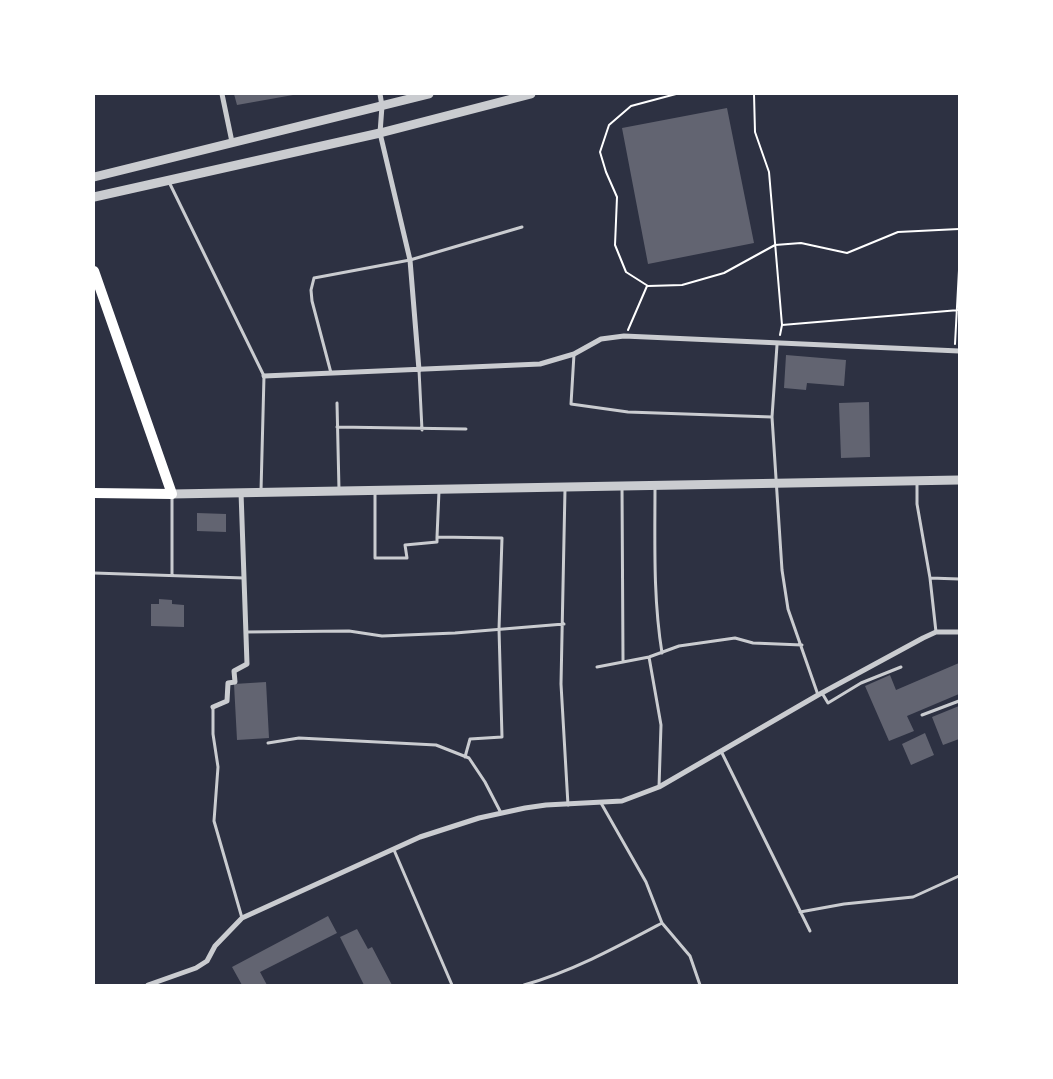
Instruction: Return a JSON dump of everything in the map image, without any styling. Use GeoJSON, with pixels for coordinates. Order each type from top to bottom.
{"type":"FeatureCollection","features":[{"type":"Feature","properties":{"kind":"main road"},"geometry":{"type":"LineString","coordinates":[[94,271],[172,494],[94,493]]}},
{"type":"Feature","properties":{"kind":"street"},"geometry":{"type":"LineString","coordinates":[[222,94],[232,142]]}},
{"type":"Feature","properties":{"kind":"street"},"geometry":{"type":"LineString","coordinates":[[380,94],[382,106],[380,133],[410,260],[419,370]]}},
{"type":"Feature","properties":{"kind":"street"},"geometry":{"type":"LineString","coordinates":[[94,177],[429,94]]}},
{"type":"Feature","properties":{"kind":"street"},"geometry":{"type":"LineString","coordinates":[[94,197],[168,182],[380,133],[531,94]]}},
{"type":"Feature","properties":{"kind":"street"},"geometry":{"type":"LineString","coordinates":[[264,376],[540,364],[574,354],[601,340],[624,336],[777,345],[957,351]]}},
{"type":"Feature","properties":{"kind":"street"},"geometry":{"type":"LineString","coordinates":[[172,494],[959,480]]}},
{"type":"Feature","properties":{"kind":"street"},"geometry":{"type":"LineString","coordinates":[[212,707],[228,701],[228,683],[236,682],[234,671],[247,664],[241,492]]}},
{"type":"Feature","properties":{"kind":"street"},"geometry":{"type":"LineString","coordinates":[[148,985],[196,968],[207,961],[215,946],[242,918],[420,837],[501,814],[546,805],[601,803],[633,798],[659,787],[820,694],[936,632],[959,632]]}},
{"type":"Feature","properties":{"kind":"lane"},"geometry":{"type":"LineString","coordinates":[[168,182],[264,376],[261,491]]}},
{"type":"Feature","properties":{"kind":"lane"},"geometry":{"type":"LineString","coordinates":[[331,373],[312,301],[311,290],[314,278],[410,260],[522,226]]}},
{"type":"Feature","properties":{"kind":"lane"},"geometry":{"type":"LineString","coordinates":[[777,345],[772,417],[776,484],[788,609],[820,694],[828,703],[861,683],[901,667]]}},
{"type":"Feature","properties":{"kind":"lane"},"geometry":{"type":"LineString","coordinates":[[574,354],[571,404],[637,412],[772,417]]}},
{"type":"Feature","properties":{"kind":"lane"},"geometry":{"type":"LineString","coordinates":[[419,370],[422,430]]}},
{"type":"Feature","properties":{"kind":"lane"},"geometry":{"type":"LineString","coordinates":[[337,404],[340,490]]}},
{"type":"Feature","properties":{"kind":"lane"},"geometry":{"type":"LineString","coordinates":[[337,427],[422,430],[466,429]]}},
{"type":"Feature","properties":{"kind":"lane"},"geometry":{"type":"LineString","coordinates":[[917,481],[917,504],[930,578],[936,632]]}},
{"type":"Feature","properties":{"kind":"lane"},"geometry":{"type":"LineString","coordinates":[[655,485],[654,581],[656,614],[662,653]]}},
{"type":"Feature","properties":{"kind":"lane"},"geometry":{"type":"LineString","coordinates":[[565,486],[564,624],[561,684],[568,805]]}},
{"type":"Feature","properties":{"kind":"lane"},"geometry":{"type":"LineString","coordinates":[[622,486],[623,660]]}},
{"type":"Feature","properties":{"kind":"lane"},"geometry":{"type":"LineString","coordinates":[[376,489],[375,558],[406,558],[405,545],[437,542],[439,488]]}},
{"type":"Feature","properties":{"kind":"lane"},"geometry":{"type":"LineString","coordinates":[[172,494],[172,574]]}},
{"type":"Feature","properties":{"kind":"lane"},"geometry":{"type":"LineString","coordinates":[[437,537],[502,538],[499,629],[502,737],[470,738],[466,757]]}},
{"type":"Feature","properties":{"kind":"lane"},"geometry":{"type":"LineString","coordinates":[[94,573],[172,574],[244,578]]}},
{"type":"Feature","properties":{"kind":"lane"},"geometry":{"type":"LineString","coordinates":[[930,578],[959,579]]}},
{"type":"Feature","properties":{"kind":"lane"},"geometry":{"type":"LineString","coordinates":[[246,632],[348,631],[382,636],[564,624]]}},
{"type":"Feature","properties":{"kind":"lane"},"geometry":{"type":"LineString","coordinates":[[597,667],[623,660],[649,657],[679,646],[735,638],[753,643],[802,645]]}},
{"type":"Feature","properties":{"kind":"lane"},"geometry":{"type":"LineString","coordinates":[[649,657],[661,725],[659,787]]}},
{"type":"Feature","properties":{"kind":"lane"},"geometry":{"type":"LineString","coordinates":[[922,715],[959,701]]}},
{"type":"Feature","properties":{"kind":"lane"},"geometry":{"type":"LineString","coordinates":[[212,707],[213,734],[218,767],[214,821],[242,918]]}},
{"type":"Feature","properties":{"kind":"lane"},"geometry":{"type":"LineString","coordinates":[[268,743],[299,738],[436,745],[466,757],[476,766],[501,814]]}},
{"type":"Feature","properties":{"kind":"lane"},"geometry":{"type":"LineString","coordinates":[[721,751],[810,930]]}},
{"type":"Feature","properties":{"kind":"lane"},"geometry":{"type":"LineString","coordinates":[[601,803],[646,882],[662,923],[690,956],[700,985]]}},
{"type":"Feature","properties":{"kind":"lane"},"geometry":{"type":"LineString","coordinates":[[394,850],[452,985]]}},
{"type":"Feature","properties":{"kind":"lane"},"geometry":{"type":"LineString","coordinates":[[800,912],[844,904],[913,898],[959,876]]}},
{"type":"Feature","properties":{"kind":"lane"},"geometry":{"type":"LineString","coordinates":[[524,985],[543,980],[577,964],[595,959],[662,923]]}},
{"type":"Feature","properties":{"kind":"lane"},"geometry":{"type":"LineString","coordinates":[[543,980],[545,985]]}},
{"type":"Feature","properties":{"kind":"path"},"geometry":{"type":"LineString","coordinates":[[676,94],[631,106],[609,125],[600,152],[606,172],[618,197],[615,245],[626,272],[648,286],[682,285],[724,273],[775,245],[801,243],[847,253],[898,232],[959,229]]}},
{"type":"Feature","properties":{"kind":"path"},"geometry":{"type":"LineString","coordinates":[[754,94],[755,132],[769,172],[782,325],[777,345]]}},
{"type":"Feature","properties":{"kind":"path"},"geometry":{"type":"LineString","coordinates":[[957,351],[959,270]]}},
{"type":"Feature","properties":{"kind":"path"},"geometry":{"type":"LineString","coordinates":[[624,336],[648,286]]}},
{"type":"Feature","properties":{"kind":"path"},"geometry":{"type":"LineString","coordinates":[[782,325],[958,310]]}},
{"type":"Feature","properties":{"kind":"building"},"geometry":{"type":"Polygon","coordinates":[[[234,94],[293,94],[293,95],[237,105],[234,94]]]}},
{"type":"Feature","properties":{"kind":"building"},"geometry":{"type":"Polygon","coordinates":[[[727,108],[754,243],[648,264],[622,128],[727,108]]]}},
{"type":"Feature","properties":{"kind":"building"},"geometry":{"type":"Polygon","coordinates":[[[786,355],[846,360],[844,386],[807,383],[806,390],[784,388],[786,355]]]}},
{"type":"Feature","properties":{"kind":"building"},"geometry":{"type":"Polygon","coordinates":[[[869,402],[870,457],[841,458],[839,403],[869,402]]]}},
{"type":"Feature","properties":{"kind":"building"},"geometry":{"type":"Polygon","coordinates":[[[197,513],[226,514],[226,532],[197,531],[197,513]]]}},
{"type":"Feature","properties":{"kind":"building"},"geometry":{"type":"Polygon","coordinates":[[[159,599],[172,600],[172,604],[184,605],[184,627],[151,626],[151,604],[159,604],[159,599]]]}},
{"type":"Feature","properties":{"kind":"building"},"geometry":{"type":"Polygon","coordinates":[[[959,663],[959,694],[907,716],[914,731],[889,741],[865,686],[890,675],[896,690],[959,663]]]}},
{"type":"Feature","properties":{"kind":"building"},"geometry":{"type":"Polygon","coordinates":[[[266,682],[269,738],[237,740],[234,684],[266,682]]]}},
{"type":"Feature","properties":{"kind":"building"},"geometry":{"type":"Polygon","coordinates":[[[959,706],[959,739],[943,745],[932,717],[959,706]]]}},
{"type":"Feature","properties":{"kind":"building"},"geometry":{"type":"Polygon","coordinates":[[[925,733],[934,755],[911,765],[902,744],[925,733]]]}},
{"type":"Feature","properties":{"kind":"building"},"geometry":{"type":"Polygon","coordinates":[[[328,916],[337,933],[260,972],[267,985],[242,985],[232,967],[328,916]]]}},
{"type":"Feature","properties":{"kind":"building"},"geometry":{"type":"Polygon","coordinates":[[[357,929],[368,949],[372,947],[392,985],[364,985],[340,937],[357,929]]]}}]}
